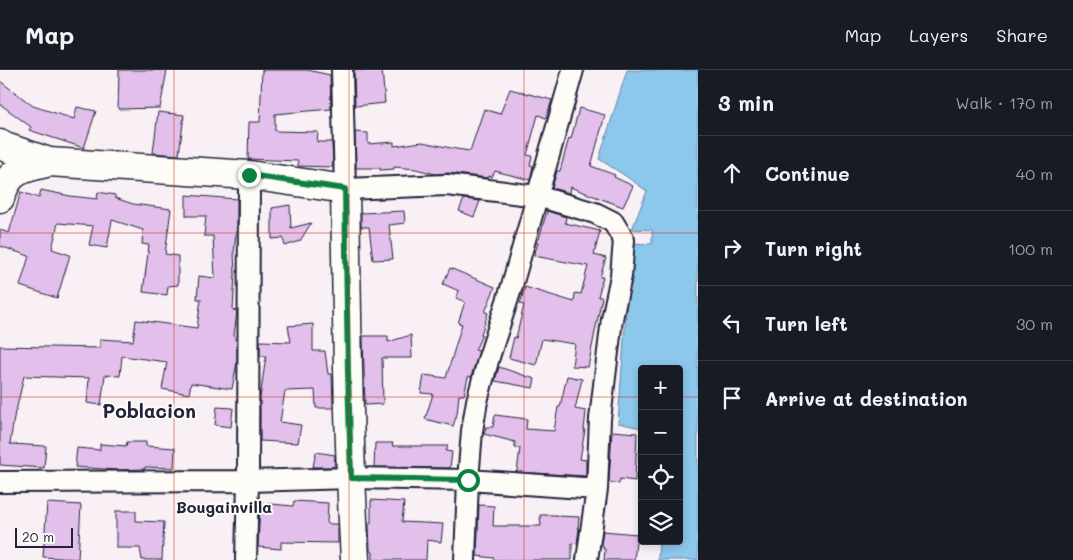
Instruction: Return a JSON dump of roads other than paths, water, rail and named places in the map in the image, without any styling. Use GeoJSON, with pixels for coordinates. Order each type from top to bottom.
{"type":"FeatureCollection","features":[{"type":"Feature","properties":{"kind":"main road"},"geometry":{"type":"LineString","coordinates":[[0,144],[49,162],[249,175],[345,189],[348,372],[355,560]]}},
{"type":"Feature","properties":{"kind":"main road"},"geometry":{"type":"LineString","coordinates":[[0,198],[4,185],[11,176],[21,170],[49,162]]}},
{"type":"Feature","properties":{"kind":"street"},"geometry":{"type":"LineString","coordinates":[[342,70],[345,189],[446,185],[537,196],[595,213],[613,222],[624,240],[621,276],[612,319],[600,419],[597,489],[587,560]]}},
{"type":"Feature","properties":{"kind":"street"},"geometry":{"type":"LineString","coordinates":[[464,560],[468,480],[476,401],[511,289],[573,70]]}},
{"type":"Feature","properties":{"kind":"street"},"geometry":{"type":"LineString","coordinates":[[246,560],[249,175]]}},
{"type":"Feature","properties":{"kind":"street"},"geometry":{"type":"LineString","coordinates":[[0,482],[351,478],[468,480],[597,489]]}},
{"type":"Feature","properties":{"kind":"water"},"geometry":{"type":"Polygon","coordinates":[[[627,70],[698,70],[698,560],[658,560],[659,545],[683,545],[683,365],[638,365],[638,427],[618,423],[631,243],[652,244],[652,230],[632,229],[647,191],[599,159],[627,70]]]}},
{"type":"Feature","properties":{"kind":"district","name":"Poblacion"},"geometry":{"type":"Point","coordinates":[149,411]}},
{"type":"Feature","properties":{"kind":"district","name":"Bougainvilla"},"geometry":{"type":"Point","coordinates":[224,507]}}]}
